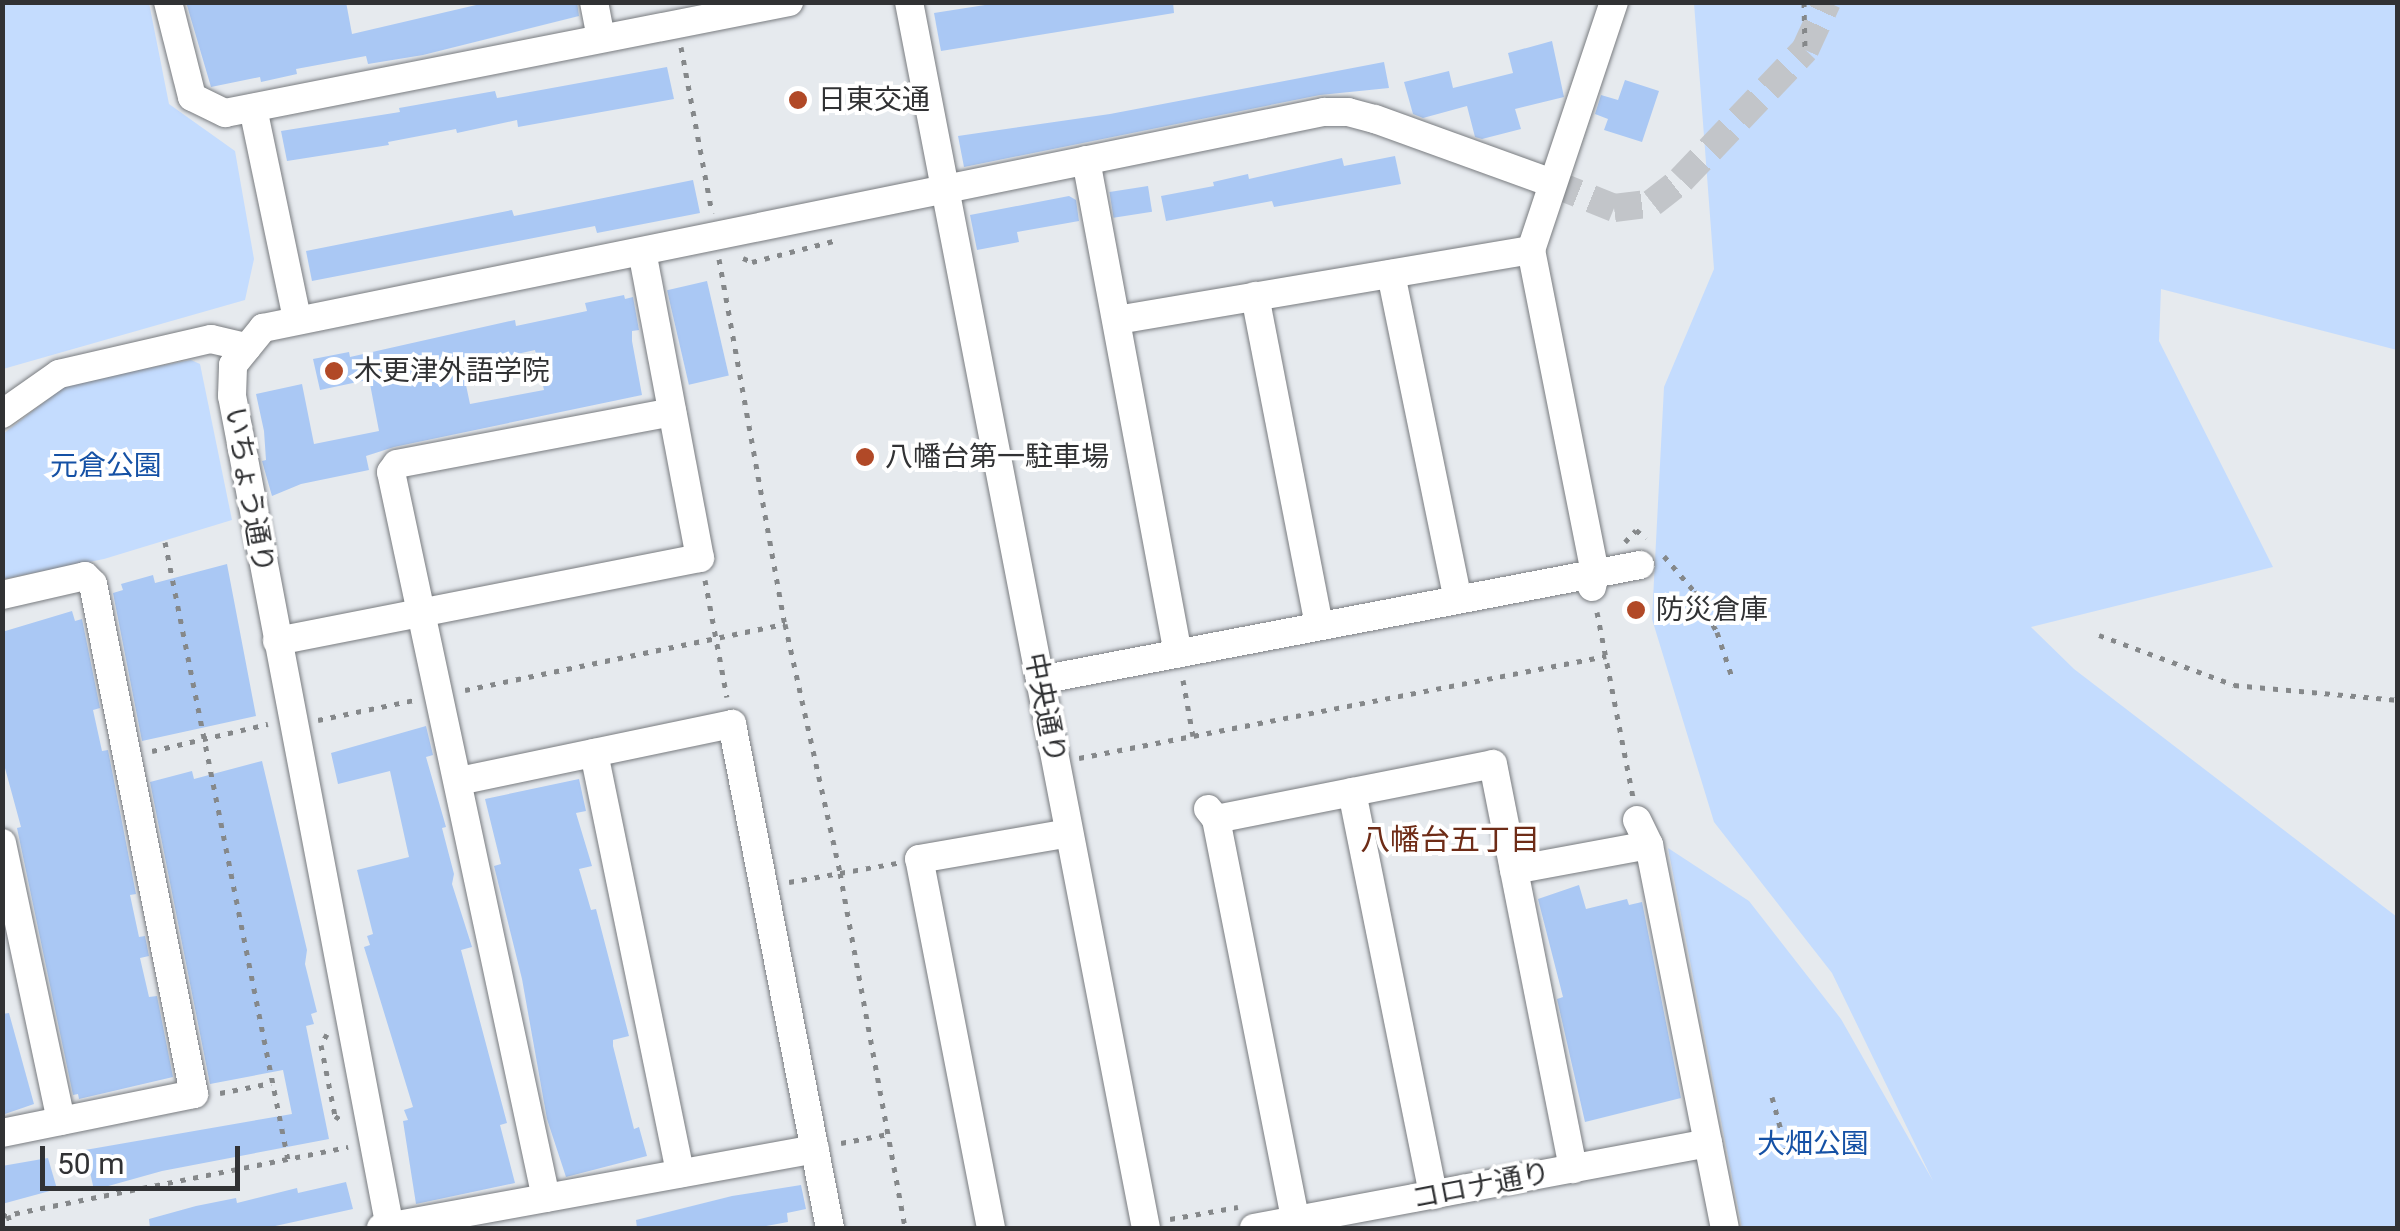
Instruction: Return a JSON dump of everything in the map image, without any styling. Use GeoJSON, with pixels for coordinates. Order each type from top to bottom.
{"type":"FeatureCollection","features":[{"type":"Feature","properties":{"kind":"street"},"geometry":{"type":"LineString","coordinates":[[168,2],[192,96],[225,113],[770,4]]}},
{"type":"Feature","properties":{"kind":"street"},"geometry":{"type":"LineString","coordinates":[[594,2],[601,36]]}},
{"type":"Feature","properties":{"kind":"street","name":"中央通り"},"geometry":{"type":"LineString","coordinates":[[909,2],[1146,1228]]}},
{"type":"Feature","properties":{"kind":"street"},"geometry":{"type":"LineString","coordinates":[[1594,580],[1531,250],[1614,2]]}},
{"type":"Feature","properties":{"kind":"street"},"geometry":{"type":"LineString","coordinates":[[254,108],[296,319]]}},
{"type":"Feature","properties":{"kind":"street"},"geometry":{"type":"LineString","coordinates":[[2,414],[59,374],[212,339],[247,347],[263,328],[296,319],[1324,112],[1348,112],[1552,183]]}},
{"type":"Feature","properties":{"kind":"street"},"geometry":{"type":"LineString","coordinates":[[1086,160],[1178,654]]}},
{"type":"Feature","properties":{"kind":"street"},"geometry":{"type":"LineString","coordinates":[[1117,320],[1531,250]]}},
{"type":"Feature","properties":{"kind":"street"},"geometry":{"type":"LineString","coordinates":[[276,641],[700,558],[642,252]]}},
{"type":"Feature","properties":{"kind":"street"},"geometry":{"type":"LineString","coordinates":[[1391,274],[1458,599]]}},
{"type":"Feature","properties":{"kind":"street"},"geometry":{"type":"LineString","coordinates":[[1254,296],[1319,626]]}},
{"type":"Feature","properties":{"kind":"street","name":"いちょう通り"},"geometry":{"type":"LineString","coordinates":[[247,347],[233,365],[232,396],[276,641],[278,726],[377,1141],[387,1228]]}},
{"type":"Feature","properties":{"kind":"street"},"geometry":{"type":"LineString","coordinates":[[546,1198],[391,472],[397,464],[672,412]]}},
{"type":"Feature","properties":{"kind":"street"},"geometry":{"type":"LineString","coordinates":[[1040,680],[1458,599],[1594,580],[1640,564]]}},
{"type":"Feature","properties":{"kind":"street"},"geometry":{"type":"LineString","coordinates":[[2,595],[85,576],[93,584],[194,1094],[2,1133]]}},
{"type":"Feature","properties":{"kind":"street"},"geometry":{"type":"LineString","coordinates":[[459,780],[732,724],[830,1228]]}},
{"type":"Feature","properties":{"kind":"street"},"geometry":{"type":"LineString","coordinates":[[594,753],[680,1173]]}},
{"type":"Feature","properties":{"kind":"street"},"geometry":{"type":"LineString","coordinates":[[1296,1225],[1212,814],[1493,764],[1573,1169]]}},
{"type":"Feature","properties":{"kind":"street"},"geometry":{"type":"LineString","coordinates":[[1352,792],[1433,1195]]}},
{"type":"Feature","properties":{"kind":"street"},"geometry":{"type":"LineString","coordinates":[[1514,870],[1643,832],[1724,1228]]}},
{"type":"Feature","properties":{"kind":"street"},"geometry":{"type":"LineString","coordinates":[[991,1228],[919,859],[1069,833]]}},
{"type":"Feature","properties":{"kind":"street"},"geometry":{"type":"LineString","coordinates":[[2,844],[61,1122]]}},
{"type":"Feature","properties":{"kind":"street","name":"コロナ通り"},"geometry":{"type":"LineString","coordinates":[[1254,1228],[1296,1225],[1433,1195],[1708,1144]]}},
{"type":"Feature","properties":{"kind":"street"},"geometry":{"type":"LineString","coordinates":[[387,1228],[815,1148]]}},
{"type":"Feature","properties":{"kind":"path"},"geometry":{"type":"LineString","coordinates":[[1804,2],[1805,50]]}},
{"type":"Feature","properties":{"kind":"path"},"geometry":{"type":"LineString","coordinates":[[677,24],[712,214]]}},
{"type":"Feature","properties":{"kind":"path"},"geometry":{"type":"LineString","coordinates":[[703,258],[731,252],[752,262],[828,245],[841,233]]}},
{"type":"Feature","properties":{"kind":"path"},"geometry":{"type":"LineString","coordinates":[[718,255],[785,624],[840,873],[905,1228]]}},
{"type":"Feature","properties":{"kind":"path"},"geometry":{"type":"LineString","coordinates":[[1643,832],[1594,580],[1636,530],[1694,591],[1716,632],[1734,680]]}},
{"type":"Feature","properties":{"kind":"path"},"geometry":{"type":"LineString","coordinates":[[164,542],[288,1160]]}},
{"type":"Feature","properties":{"kind":"path"},"geometry":{"type":"LineString","coordinates":[[700,558],[732,724]]}},
{"type":"Feature","properties":{"kind":"path"},"geometry":{"type":"LineString","coordinates":[[140,754],[785,624]]}},
{"type":"Feature","properties":{"kind":"path"},"geometry":{"type":"LineString","coordinates":[[2098,635],[2234,685],[2398,700]]}},
{"type":"Feature","properties":{"kind":"path"},"geometry":{"type":"LineString","coordinates":[[1178,654],[1194,736]]}},
{"type":"Feature","properties":{"kind":"path"},"geometry":{"type":"LineString","coordinates":[[1074,760],[1606,656]]}},
{"type":"Feature","properties":{"kind":"path"},"geometry":{"type":"LineString","coordinates":[[764,887],[919,859]]}},
{"type":"Feature","properties":{"kind":"path"},"geometry":{"type":"LineString","coordinates":[[207,1096],[270,1083]]}},
{"type":"Feature","properties":{"kind":"path"},"geometry":{"type":"LineString","coordinates":[[1772,1097],[1787,1152]]}},
{"type":"Feature","properties":{"kind":"path"},"geometry":{"type":"LineString","coordinates":[[815,1148],[888,1134]]}},
{"type":"Feature","properties":{"kind":"path"},"geometry":{"type":"LineString","coordinates":[[11,1228],[5,1215],[355,1146]]}},
{"type":"Feature","properties":{"kind":"green space"},"geometry":{"type":"Polygon","coordinates":[[[3,2],[149,3],[169,104],[235,151],[254,259],[245,300],[3,369],[3,2]]]}},
{"type":"Feature","properties":{"kind":"green space","name":"大畑公園"},"geometry":{"type":"Polygon","coordinates":[[[1694,3],[2397,3],[2397,350],[2161,289],[2159,341],[2273,567],[2031,627],[2074,669],[2397,917],[2397,1228],[1742,1228],[1668,848],[1749,901],[1841,1019],[1933,1181],[1832,973],[1714,822],[1652,619],[1664,387],[1714,269],[1694,3]]]}},
{"type":"Feature","properties":{"kind":"green space","name":"元倉公園"},"geometry":{"type":"Polygon","coordinates":[[[191,360],[200,364],[232,520],[104,559],[3,579],[3,434],[69,383],[191,360]]]}},
{"type":"Feature","properties":{"kind":"building"},"geometry":{"type":"Polygon","coordinates":[[[186,2],[346,2],[352,34],[489,2],[577,2],[579,16],[423,55],[368,64],[366,56],[296,69],[297,74],[261,82],[260,77],[211,87],[186,2]]]}},
{"type":"Feature","properties":{"kind":"building"},"geometry":{"type":"Polygon","coordinates":[[[1004,2],[1173,2],[1174,13],[941,51],[934,13],[1004,2]]]}},
{"type":"Feature","properties":{"kind":"building"},"geometry":{"type":"Polygon","coordinates":[[[1552,41],[1564,97],[1515,109],[1521,129],[1482,139],[1475,137],[1467,106],[1423,118],[1413,114],[1404,82],[1449,71],[1453,88],[1513,73],[1508,53],[1552,41]]]}},
{"type":"Feature","properties":{"kind":"building"},"geometry":{"type":"Polygon","coordinates":[[[1384,62],[1389,88],[1320,95],[964,167],[958,136],[1110,114],[1384,62]]]}},
{"type":"Feature","properties":{"kind":"building"},"geometry":{"type":"Polygon","coordinates":[[[667,67],[674,99],[518,127],[517,120],[457,133],[456,129],[388,142],[389,145],[287,161],[281,131],[400,112],[399,108],[495,91],[497,98],[667,67]]]}},
{"type":"Feature","properties":{"kind":"building"},"geometry":{"type":"Polygon","coordinates":[[[1625,80],[1659,91],[1642,142],[1604,130],[1608,119],[1595,114],[1601,95],[1618,100],[1625,80]]]}},
{"type":"Feature","properties":{"kind":"building"},"geometry":{"type":"Polygon","coordinates":[[[1395,156],[1401,184],[1274,207],[1272,201],[1166,221],[1161,196],[1214,186],[1213,182],[1248,174],[1249,179],[1342,158],[1344,166],[1395,156]]]}},
{"type":"Feature","properties":{"kind":"building"},"geometry":{"type":"Polygon","coordinates":[[[693,180],[700,213],[597,233],[595,226],[312,281],[306,251],[512,210],[514,216],[693,180]]]}},
{"type":"Feature","properties":{"kind":"building"},"geometry":{"type":"Polygon","coordinates":[[[1148,186],[1152,212],[1114,218],[1109,192],[1148,186]]]}},
{"type":"Feature","properties":{"kind":"building"},"geometry":{"type":"Polygon","coordinates":[[[1069,196],[1076,200],[1079,221],[1017,232],[1019,242],[977,250],[970,215],[1069,196]]]}},
{"type":"Feature","properties":{"kind":"building"},"geometry":{"type":"Polygon","coordinates":[[[707,281],[729,376],[689,385],[667,290],[707,281]]]}},
{"type":"Feature","properties":{"kind":"building"},"geometry":{"type":"Polygon","coordinates":[[[624,295],[625,299],[633,297],[639,330],[632,331],[632,341],[642,395],[394,447],[366,456],[369,470],[301,484],[272,496],[262,461],[266,460],[264,431],[256,394],[302,384],[314,444],[379,431],[367,380],[320,390],[313,359],[349,352],[350,357],[515,320],[516,326],[587,311],[585,303],[624,295]],[[535,350],[462,366],[470,404],[544,390],[535,350]]]}},
{"type":"Feature","properties":{"kind":"building"},"geometry":{"type":"Polygon","coordinates":[[[227,564],[256,716],[142,741],[113,593],[123,590],[121,584],[153,575],[155,583],[227,564]]]}},
{"type":"Feature","properties":{"kind":"building"},"geometry":{"type":"Polygon","coordinates":[[[72,611],[75,621],[82,619],[100,708],[93,710],[102,751],[108,750],[136,894],[130,895],[139,937],[145,936],[149,956],[140,958],[149,997],[157,996],[173,1077],[79,1099],[78,1094],[73,1095],[17,828],[21,827],[2,757],[2,632],[72,611]]]}},
{"type":"Feature","properties":{"kind":"building"},"geometry":{"type":"Polygon","coordinates":[[[426,726],[433,755],[426,757],[446,827],[442,828],[454,874],[452,884],[472,947],[461,950],[507,1123],[500,1125],[515,1183],[416,1204],[403,1121],[408,1120],[404,1110],[413,1107],[364,947],[370,945],[367,936],[373,934],[357,870],[409,857],[390,771],[338,784],[331,753],[426,726]]]}},
{"type":"Feature","properties":{"kind":"building"},"geometry":{"type":"Polygon","coordinates":[[[262,761],[307,950],[305,964],[317,1012],[311,1014],[314,1024],[306,1026],[329,1139],[162,1171],[94,1190],[85,1150],[292,1114],[283,1070],[210,1084],[150,782],[192,771],[194,779],[262,761]]]}},
{"type":"Feature","properties":{"kind":"building"},"geometry":{"type":"Polygon","coordinates":[[[579,779],[586,811],[576,813],[592,866],[579,869],[591,910],[596,909],[629,1036],[613,1040],[613,1046],[634,1129],[639,1127],[647,1156],[566,1177],[547,1119],[522,979],[494,866],[501,864],[485,799],[579,779]]]}},
{"type":"Feature","properties":{"kind":"building"},"geometry":{"type":"Polygon","coordinates":[[[1579,885],[1586,909],[1627,899],[1629,905],[1642,902],[1681,1098],[1585,1122],[1557,999],[1563,997],[1538,899],[1579,885]]]}},
{"type":"Feature","properties":{"kind":"building"},"geometry":{"type":"Polygon","coordinates":[[[9,1013],[34,1104],[2,1115],[2,1014],[9,1013]]]}},
{"type":"Feature","properties":{"kind":"building"},"geometry":{"type":"Polygon","coordinates":[[[48,1158],[57,1189],[2,1204],[2,1166],[48,1158]]]}},
{"type":"Feature","properties":{"kind":"building"},"geometry":{"type":"Polygon","coordinates":[[[346,1182],[353,1209],[266,1228],[150,1228],[149,1219],[196,1206],[236,1198],[237,1203],[297,1188],[298,1193],[346,1182]]]}},
{"type":"Feature","properties":{"kind":"building"},"geometry":{"type":"Polygon","coordinates":[[[801,1185],[806,1209],[787,1213],[788,1222],[755,1228],[637,1228],[636,1220],[732,1196],[801,1185]]]}},
{"type":"Feature","properties":{"kind":"tunnel"},"geometry":{"type":"LineString","coordinates":[[1552,183],[1614,208],[1652,203],[1681,180],[1805,50],[1827,2]]}},
{"type":"Feature","properties":{"kind":"place","name":"日東交通"},"geometry":{"type":"Point","coordinates":[798,100]}},
{"type":"Feature","properties":{"kind":"place","name":"木更津外語学院"},"geometry":{"type":"Point","coordinates":[334,371]}},
{"type":"Feature","properties":{"kind":"place","name":"八幡台第一駐車場"},"geometry":{"type":"Point","coordinates":[865,457]}},
{"type":"Feature","properties":{"kind":"place","name":"防災倉庫"},"geometry":{"type":"Point","coordinates":[1636,610]}},
{"type":"Feature","properties":{"kind":"district","name":"八幡台五丁目"},"geometry":{"type":"Point","coordinates":[1450,840]}}]}
